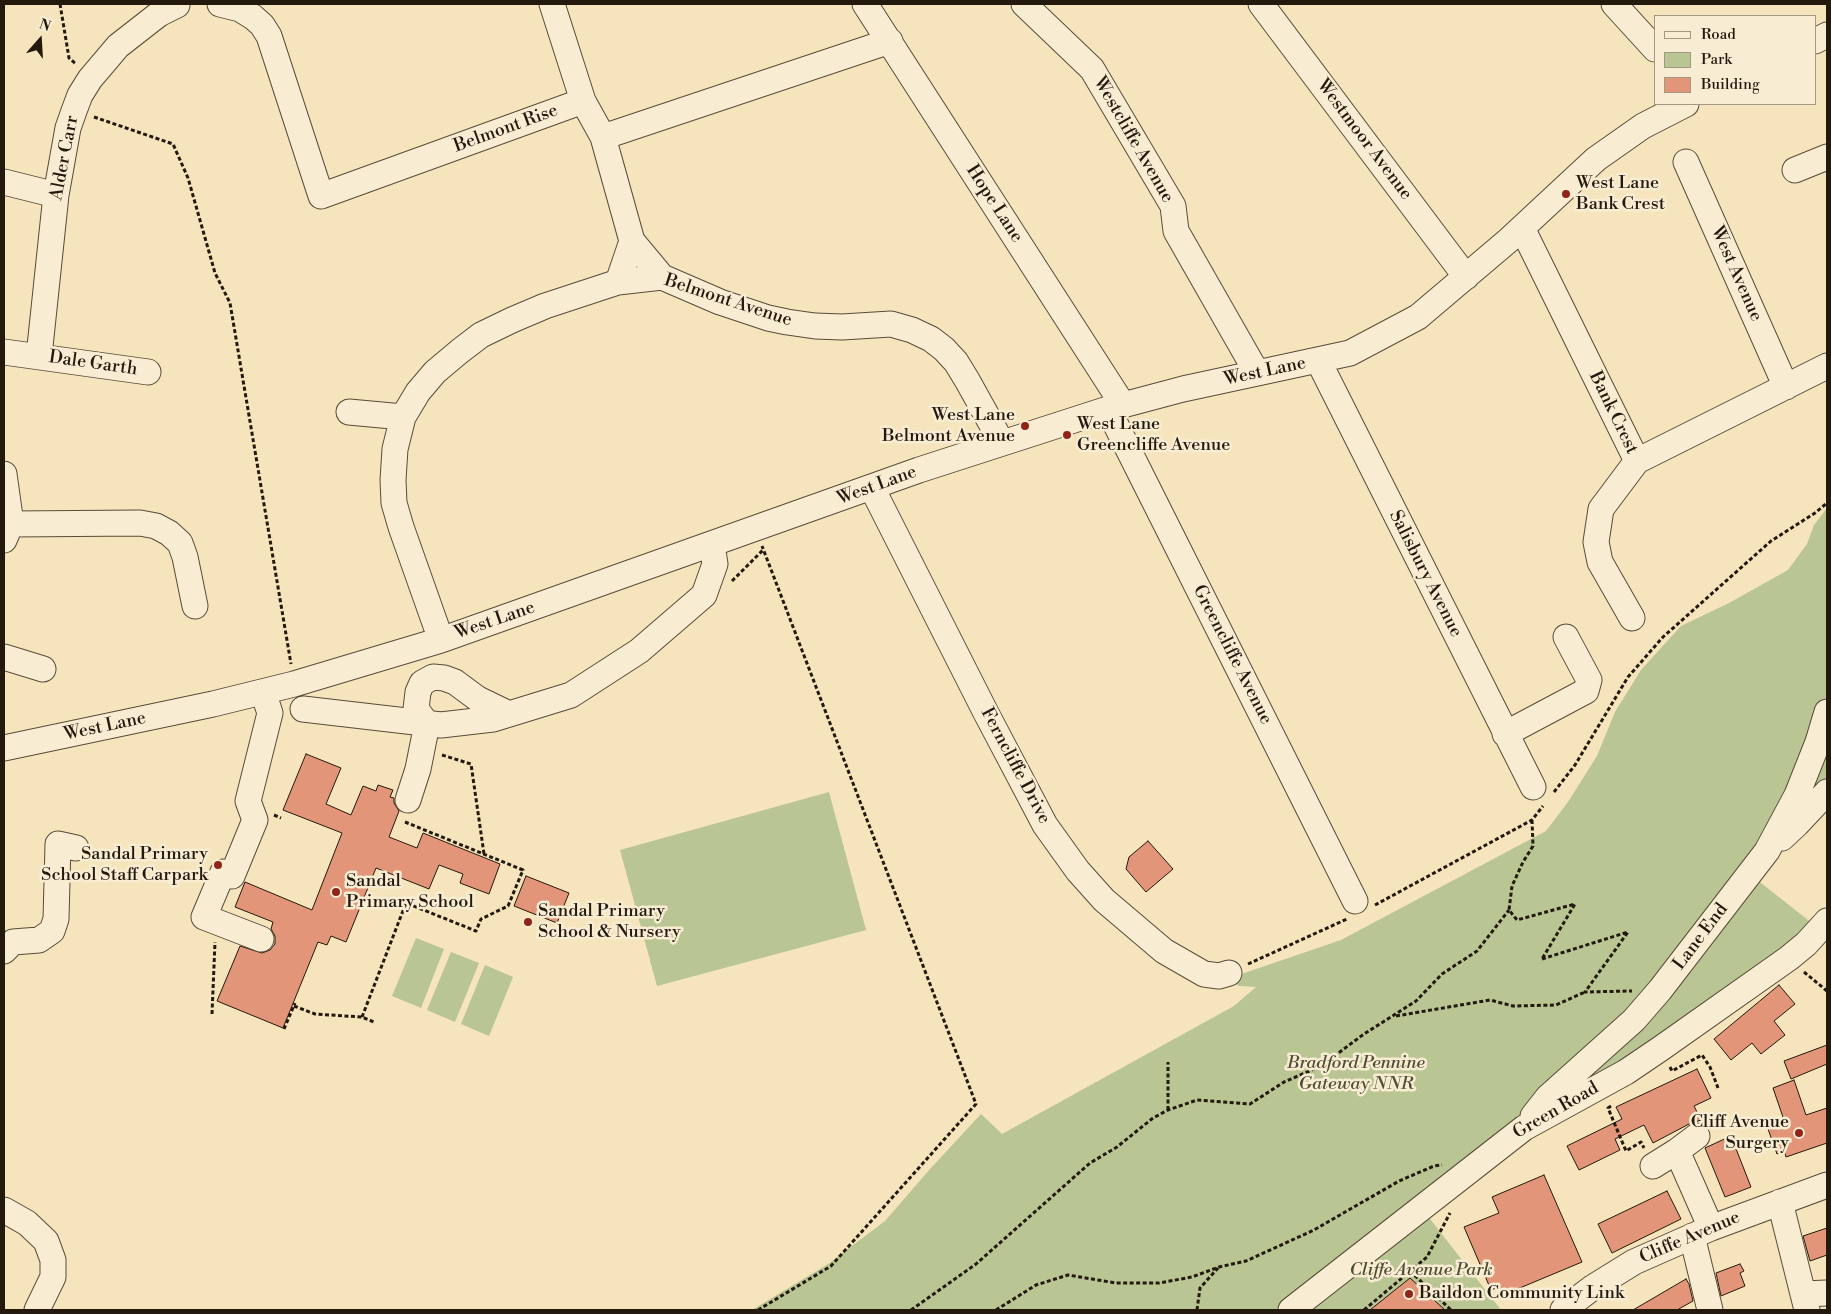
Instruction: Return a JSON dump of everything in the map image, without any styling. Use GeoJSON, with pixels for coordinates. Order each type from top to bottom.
{"type":"FeatureCollection","features":[{"type":"Feature","properties":{"kind":"street","name":"Alder Carr"},"geometry":{"type":"LineString","coordinates":[[39,356],[56,195],[68,128],[74,110],[80,95],[90,79],[112,52],[135,31],[159,14],[179,4]]}},
{"type":"Feature","properties":{"kind":"street","name":"Belmont Rise"},"geometry":{"type":"LineString","coordinates":[[220,4],[240,9],[253,17],[262,25],[269,36],[321,196],[583,101]]}},
{"type":"Feature","properties":{"kind":"street"},"geometry":{"type":"LineString","coordinates":[[552,4],[583,101],[603,137],[632,240],[662,277]]}},
{"type":"Feature","properties":{"kind":"street","name":"Hope Lane"},"geometry":{"type":"LineString","coordinates":[[865,4],[890,41],[1116,407]]}},
{"type":"Feature","properties":{"kind":"street","name":"Westcliffe Avenue"},"geometry":{"type":"LineString","coordinates":[[1024,4],[1092,69],[1173,206],[1176,230],[1257,373]]}},
{"type":"Feature","properties":{"kind":"street","name":"Westmoor Avenue"},"geometry":{"type":"LineString","coordinates":[[1261,4],[1466,277]]}},
{"type":"Feature","properties":{"kind":"street"},"geometry":{"type":"LineString","coordinates":[[1614,4],[1654,47]]}},
{"type":"Feature","properties":{"kind":"street"},"geometry":{"type":"LineString","coordinates":[[603,137],[890,41]]}},
{"type":"Feature","properties":{"kind":"street","name":"West Lane"},"geometry":{"type":"LineString","coordinates":[[4,748],[294,684],[441,640],[1002,442],[1116,407],[1183,389],[1350,353],[1418,317],[1522,228],[1596,159],[1643,126],[1684,105]]}},
{"type":"Feature","properties":{"kind":"street"},"geometry":{"type":"LineString","coordinates":[[1795,170],[1827,157]]}},
{"type":"Feature","properties":{"kind":"street","name":"West Avenue"},"geometry":{"type":"LineString","coordinates":[[1686,162],[1786,387]]}},
{"type":"Feature","properties":{"kind":"street"},"geometry":{"type":"LineString","coordinates":[[4,182],[56,195]]}},
{"type":"Feature","properties":{"kind":"street","name":"Bank Crest"},"geometry":{"type":"LineString","coordinates":[[1522,228],[1637,461],[1827,366]]}},
{"type":"Feature","properties":{"kind":"street"},"geometry":{"type":"LineString","coordinates":[[618,282],[632,240]]}},
{"type":"Feature","properties":{"kind":"street","name":"Belmont Avenue"},"geometry":{"type":"LineString","coordinates":[[441,640],[400,527],[394,503],[395,449],[403,417],[418,392],[435,372],[460,351],[482,335],[545,306],[618,282],[662,277],[720,302],[768,318],[816,326],[891,324],[912,330],[931,339],[956,362],[1002,442]]}},
{"type":"Feature","properties":{"kind":"street","name":"Dale Garth"},"geometry":{"type":"LineString","coordinates":[[4,352],[148,372]]}},
{"type":"Feature","properties":{"kind":"street","name":"Salisbury Avenue"},"geometry":{"type":"LineString","coordinates":[[1318,360],[1533,787]]}},
{"type":"Feature","properties":{"kind":"street","name":"Greencliffe Avenue"},"geometry":{"type":"LineString","coordinates":[[1116,407],[1355,901]]}},
{"type":"Feature","properties":{"kind":"street"},"geometry":{"type":"LineString","coordinates":[[349,412],[403,417]]}},
{"type":"Feature","properties":{"kind":"street"},"geometry":{"type":"LineString","coordinates":[[1632,618],[1600,562],[1596,542],[1601,509],[1637,461]]}},
{"type":"Feature","properties":{"kind":"street"},"geometry":{"type":"LineString","coordinates":[[4,474],[7,532],[140,523],[156,526],[169,532],[180,543],[185,557],[195,606]]}},
{"type":"Feature","properties":{"kind":"street","name":"Ferncliffe Drive"},"geometry":{"type":"LineString","coordinates":[[872,488],[1045,825],[1078,871],[1116,911],[1164,951],[1204,974],[1219,976],[1229,973]]}},
{"type":"Feature","properties":{"kind":"street"},"geometry":{"type":"LineString","coordinates":[[303,709],[441,726],[475,722],[509,714],[571,695],[639,651],[704,595],[715,564],[712,545]]}},
{"type":"Feature","properties":{"kind":"street"},"geometry":{"type":"LineString","coordinates":[[1505,734],[1586,691],[1589,680],[1566,637]]}},
{"type":"Feature","properties":{"kind":"street"},"geometry":{"type":"LineString","coordinates":[[4,656],[42,669]]}},
{"type":"Feature","properties":{"kind":"street"},"geometry":{"type":"LineString","coordinates":[[408,800],[418,769],[427,724],[416,709],[418,692],[422,683],[433,677],[444,678],[455,682],[478,699],[509,714]]}},
{"type":"Feature","properties":{"kind":"street"},"geometry":{"type":"LineString","coordinates":[[261,940],[204,917],[223,872],[232,876],[255,820],[248,801],[270,713],[263,692]]}},
{"type":"Feature","properties":{"kind":"street","name":"Lane End"},"geometry":{"type":"LineString","coordinates":[[1524,1128],[1548,1097],[1634,1020],[1660,990],[1767,851],[1797,795],[1818,742],[1827,712]]}},
{"type":"Feature","properties":{"kind":"street"},"geometry":{"type":"LineString","coordinates":[[1767,851],[1797,824],[1827,792]]}},
{"type":"Feature","properties":{"kind":"street"},"geometry":{"type":"LineString","coordinates":[[4,951],[13,942],[39,940],[52,931],[56,919],[58,844],[76,848]]}},
{"type":"Feature","properties":{"kind":"street","name":"Green Road"},"geometry":{"type":"LineString","coordinates":[[1291,1310],[1524,1128],[1626,1072],[1660,1049],[1789,958],[1806,944],[1827,921]]}},
{"type":"Feature","properties":{"kind":"street"},"geometry":{"type":"LineString","coordinates":[[1653,1166],[1677,1152],[1697,1136]]}},
{"type":"Feature","properties":{"kind":"street"},"geometry":{"type":"LineString","coordinates":[[1677,1152],[1701,1232],[1710,1310]]}},
{"type":"Feature","properties":{"kind":"street","name":"Cliffe Avenue"},"geometry":{"type":"LineString","coordinates":[[1563,1310],[1592,1288],[1634,1262],[1701,1232],[1827,1185]]}},
{"type":"Feature","properties":{"kind":"street"},"geometry":{"type":"LineString","coordinates":[[1780,1202],[1805,1302],[1827,1294]]}},
{"type":"Feature","properties":{"kind":"street"},"geometry":{"type":"LineString","coordinates":[[4,1210],[28,1224],[46,1241],[53,1260],[53,1277],[37,1310]]}},
{"type":"Feature","properties":{"kind":"path"},"geometry":{"type":"LineString","coordinates":[[60,4],[69,58],[90,79]]}},
{"type":"Feature","properties":{"kind":"path"},"geometry":{"type":"LineString","coordinates":[[74,110],[173,144],[188,178],[215,273],[230,303],[294,684]]}},
{"type":"Feature","properties":{"kind":"path"},"geometry":{"type":"LineString","coordinates":[[755,529],[976,1104],[830,1266],[758,1310]]}},
{"type":"Feature","properties":{"kind":"path"},"geometry":{"type":"LineString","coordinates":[[439,754],[471,764],[484,854]]}},
{"type":"Feature","properties":{"kind":"path"},"geometry":{"type":"LineString","coordinates":[[362,1017],[406,903],[476,930],[481,919],[508,906],[523,870],[402,821],[408,800]]}},
{"type":"Feature","properties":{"kind":"path"},"geometry":{"type":"LineString","coordinates":[[911,1310],[976,1264],[1090,1163],[1117,1147],[1153,1118],[1168,1110],[1196,1100],[1250,1104],[1284,1082],[1321,1066],[1364,1034],[1416,1001],[1442,974],[1477,950],[1508,910],[1512,886],[1533,846],[1532,820]]}},
{"type":"Feature","properties":{"kind":"path"},"geometry":{"type":"LineString","coordinates":[[1508,910],[1517,920],[1575,904],[1542,959],[1628,932],[1585,992]]}},
{"type":"Feature","properties":{"kind":"path"},"geometry":{"type":"LineString","coordinates":[[212,1014],[216,922]]}},
{"type":"Feature","properties":{"kind":"path"},"geometry":{"type":"LineString","coordinates":[[1807,974],[1827,991]]}},
{"type":"Feature","properties":{"kind":"path"},"geometry":{"type":"LineString","coordinates":[[1393,1017],[1490,1000],[1514,1006],[1556,1006],[1585,992],[1660,990]]}},
{"type":"Feature","properties":{"kind":"path"},"geometry":{"type":"LineString","coordinates":[[284,1029],[294,1004],[315,1014],[362,1017],[374,1022]]}},
{"type":"Feature","properties":{"kind":"path"},"geometry":{"type":"LineString","coordinates":[[1672,1071],[1702,1055],[1710,1067],[1718,1088]]}},
{"type":"Feature","properties":{"kind":"path"},"geometry":{"type":"LineString","coordinates":[[1168,1062],[1168,1110]]}},
{"type":"Feature","properties":{"kind":"path"},"geometry":{"type":"LineString","coordinates":[[1615,1104],[1608,1108],[1626,1151],[1641,1142],[1653,1166]]}},
{"type":"Feature","properties":{"kind":"path"},"geometry":{"type":"LineString","coordinates":[[996,1310],[1036,1286],[1068,1275],[1116,1283],[1158,1284],[1192,1278],[1219,1267],[1246,1261],[1314,1230],[1399,1180],[1434,1166],[1443,1165]]}},
{"type":"Feature","properties":{"kind":"path"},"geometry":{"type":"LineString","coordinates":[[1364,1310],[1427,1257]]}},
{"type":"Feature","properties":{"kind":"path"},"geometry":{"type":"LineString","coordinates":[[1197,1310],[1200,1288],[1219,1267]]}},
{"type":"Feature","properties":{"kind":"path"},"geometry":{"type":"LineString","coordinates":[[1410,1271],[1451,1310]]}},
{"type":"Feature","properties":{"kind":"green space","name":"Bradford Pennine Gateway NNR"},"geometry":{"type":"Polygon","coordinates":[[[1827,508],[1827,792],[1751,875],[1813,924],[1676,1029],[1312,1281],[1276,1310],[752,1310],[828,1264],[885,1221],[981,1114],[1002,1134],[1234,1006],[1256,987],[1239,986],[1227,979],[1341,940],[1546,831],[1568,802],[1597,756],[1615,712],[1641,670],[1681,626],[1729,603],[1788,570],[1807,544],[1814,525],[1827,508]]]}},
{"type":"Feature","properties":{"kind":"green space"},"geometry":{"type":"Polygon","coordinates":[[[829,792],[866,930],[657,986],[620,850],[829,792]]]}},
{"type":"Feature","properties":{"kind":"green space"},"geometry":{"type":"Polygon","coordinates":[[[416,938],[444,949],[421,1008],[392,996],[416,938]]]}},
{"type":"Feature","properties":{"kind":"green space"},"geometry":{"type":"Polygon","coordinates":[[[451,952],[479,963],[455,1022],[427,1010],[451,952]]]}},
{"type":"Feature","properties":{"kind":"green space"},"geometry":{"type":"Polygon","coordinates":[[[485,965],[513,977],[489,1036],[461,1024],[485,965]]]}},
{"type":"Feature","properties":{"kind":"green space","name":"Cliffe Avenue Park"},"geometry":{"type":"Polygon","coordinates":[[[1427,1215],[1501,1310],[1309,1310],[1427,1215]]]}},
{"type":"Feature","properties":{"kind":"building","name":"Sandal Primary School"},"geometry":{"type":"Polygon","coordinates":[[[306,754],[341,768],[326,804],[351,815],[363,786],[376,791],[378,785],[393,790],[390,797],[394,798],[394,803],[399,811],[389,837],[417,848],[423,833],[500,864],[489,894],[460,883],[463,874],[439,865],[429,889],[376,868],[346,942],[331,936],[327,945],[318,942],[283,1028],[217,1001],[240,946],[262,953],[270,950],[275,944],[275,936],[271,929],[273,922],[235,907],[245,882],[312,910],[342,833],[283,810],[306,754]]]}},
{"type":"Feature","properties":{"kind":"building"},"geometry":{"type":"Polygon","coordinates":[[[1148,841],[1173,869],[1146,892],[1126,869],[1129,857],[1148,841]]]}},
{"type":"Feature","properties":{"kind":"building"},"geometry":{"type":"Polygon","coordinates":[[[526,876],[569,893],[557,923],[514,906],[526,876]]]}},
{"type":"Feature","properties":{"kind":"building"},"geometry":{"type":"Polygon","coordinates":[[[1779,985],[1795,1004],[1774,1021],[1785,1035],[1761,1054],[1752,1043],[1731,1060],[1714,1039],[1779,985]]]}},
{"type":"Feature","properties":{"kind":"building"},"geometry":{"type":"Polygon","coordinates":[[[1827,1045],[1827,1064],[1791,1079],[1784,1061],[1827,1045]]]}},
{"type":"Feature","properties":{"kind":"building"},"geometry":{"type":"Polygon","coordinates":[[[1697,1069],[1711,1098],[1694,1106],[1701,1120],[1689,1124],[1653,1143],[1644,1125],[1615,1139],[1620,1150],[1579,1170],[1567,1146],[1622,1119],[1616,1107],[1697,1069]]]}},
{"type":"Feature","properties":{"kind":"building","name":"Cliff Avenue Surgery"},"geometry":{"type":"Polygon","coordinates":[[[1794,1080],[1806,1115],[1827,1108],[1827,1143],[1786,1157],[1784,1151],[1777,1154],[1768,1129],[1785,1123],[1773,1088],[1794,1080]]]}},
{"type":"Feature","properties":{"kind":"building"},"geometry":{"type":"Polygon","coordinates":[[[1731,1136],[1751,1187],[1725,1197],[1705,1148],[1731,1136]]]}},
{"type":"Feature","properties":{"kind":"building"},"geometry":{"type":"Polygon","coordinates":[[[1544,1175],[1582,1262],[1503,1295],[1499,1287],[1491,1290],[1464,1227],[1499,1213],[1492,1197],[1544,1175]]]}},
{"type":"Feature","properties":{"kind":"building"},"geometry":{"type":"Polygon","coordinates":[[[1667,1191],[1681,1219],[1612,1253],[1598,1224],[1667,1191]]]}},
{"type":"Feature","properties":{"kind":"building"},"geometry":{"type":"Polygon","coordinates":[[[1827,1228],[1827,1255],[1810,1261],[1803,1236],[1827,1228]]]}},
{"type":"Feature","properties":{"kind":"building"},"geometry":{"type":"Polygon","coordinates":[[[1740,1264],[1744,1271],[1740,1273],[1745,1286],[1721,1296],[1716,1273],[1740,1264]]]}},
{"type":"Feature","properties":{"kind":"building","name":"Baildon Community Link"},"geometry":{"type":"Polygon","coordinates":[[[1410,1278],[1445,1310],[1370,1310],[1410,1278]]]}},
{"type":"Feature","properties":{"kind":"building"},"geometry":{"type":"Polygon","coordinates":[[[1686,1279],[1693,1301],[1677,1310],[1633,1310],[1686,1279]]]}},
{"type":"Feature","properties":{"kind":"place","name":"West Lane Bank Crest"},"geometry":{"type":"Point","coordinates":[1566,194]}},
{"type":"Feature","properties":{"kind":"place","name":"West Lane Belmont Avenue"},"geometry":{"type":"Point","coordinates":[1025,426]}},
{"type":"Feature","properties":{"kind":"place","name":"West Lane Greencliffe Avenue"},"geometry":{"type":"Point","coordinates":[1067,435]}},
{"type":"Feature","properties":{"kind":"place","name":"Sandal Primary School Staff Carpark"},"geometry":{"type":"Point","coordinates":[218,865]}},
{"type":"Feature","properties":{"kind":"place","name":"Sandal Primary School"},"geometry":{"type":"Point","coordinates":[336,892]}},
{"type":"Feature","properties":{"kind":"place","name":"Sandal Primary School & Nursery"},"geometry":{"type":"Point","coordinates":[528,922]}},
{"type":"Feature","properties":{"kind":"place","name":"Cliff Avenue Surgery"},"geometry":{"type":"Point","coordinates":[1799,1133]}},
{"type":"Feature","properties":{"kind":"place","name":"Baildon Community Link"},"geometry":{"type":"Point","coordinates":[1409,1294]}}]}
